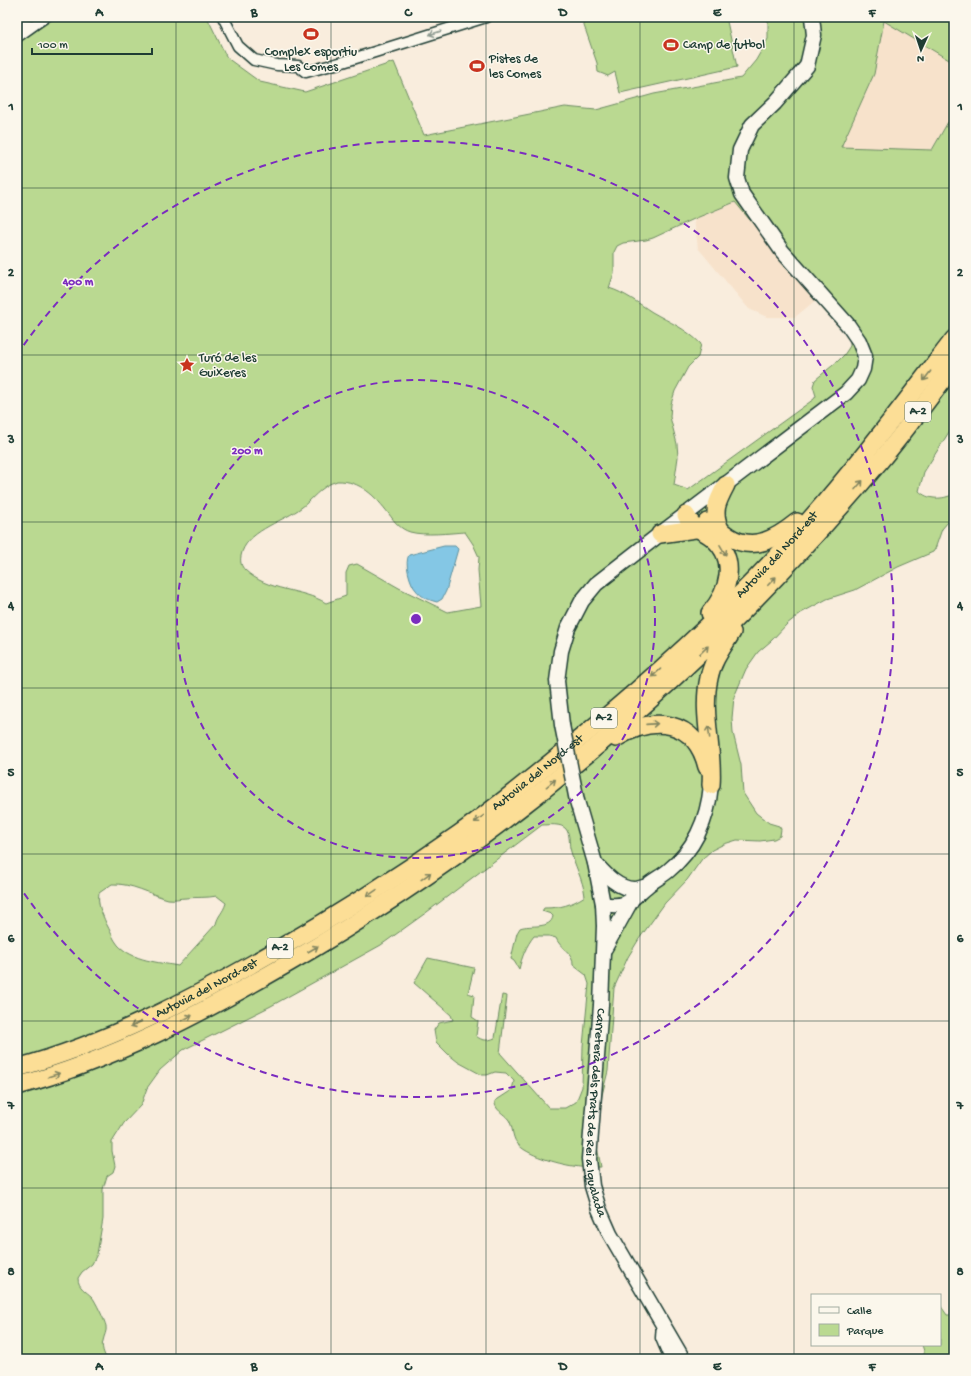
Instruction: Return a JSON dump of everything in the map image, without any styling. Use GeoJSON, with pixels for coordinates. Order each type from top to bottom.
{"type":"FeatureCollection","features":[{"type":"Feature","properties":{"kind":"highway","name":"Autovia del Nord-est"},"geometry":{"type":"LineString","coordinates":[[17,1068],[47,1060],[85,1046],[156,1014],[252,964],[358,902],[461,833],[521,787],[617,708],[686,647],[789,543],[883,432],[954,339]]}},
{"type":"Feature","properties":{"kind":"highway","name":"Autovia del Nord-est"},"geometry":{"type":"LineString","coordinates":[[17,1086],[81,1066],[152,1036],[246,987],[335,936],[423,879],[520,807],[591,751],[659,693],[745,609],[822,528],[882,458],[954,365]]}},
{"type":"Feature","properties":{"kind":"highway"},"geometry":{"type":"LineString","coordinates":[[720,529],[717,521],[716,508],[726,485]]}},
{"type":"Feature","properties":{"kind":"highway"},"geometry":{"type":"LineString","coordinates":[[686,515],[703,520],[736,540],[746,543],[756,543],[767,541],[780,535],[802,519],[818,510]]}},
{"type":"Feature","properties":{"kind":"highway"},"geometry":{"type":"LineString","coordinates":[[686,515],[696,529],[711,537],[723,550],[729,567],[728,578],[718,603],[697,627],[686,647]]}},
{"type":"Feature","properties":{"kind":"highway"},"geometry":{"type":"LineString","coordinates":[[660,534],[696,529]]}},
{"type":"Feature","properties":{"kind":"highway"},"geometry":{"type":"LineString","coordinates":[[711,785],[712,761],[706,700],[709,678],[720,649],[745,609]]}},
{"type":"Feature","properties":{"kind":"highway"},"geometry":{"type":"LineString","coordinates":[[591,751],[638,727],[652,724],[671,725],[689,735],[699,747],[706,764],[711,785]]}},
{"type":"Feature","properties":{"kind":"street"},"geometry":{"type":"LineString","coordinates":[[223,17],[238,46],[254,60],[277,65],[298,66],[306,72],[343,62],[486,17]]}},
{"type":"Feature","properties":{"kind":"street","name":"Carretera dels Prats de Rei a Igualada"},"geometry":{"type":"LineString","coordinates":[[683,1359],[610,1234],[599,1209],[592,1186],[589,1159],[604,950],[603,904],[594,863],[577,801],[562,726],[557,681],[561,651],[568,628],[582,601],[596,584],[846,393],[858,380],[863,369],[865,356],[859,341],[848,325],[782,251],[742,194],[737,178],[740,150],[752,125],[775,103],[807,66],[814,35],[812,17]]}},
{"type":"Feature","properties":{"kind":"street"},"geometry":{"type":"LineString","coordinates":[[17,37],[42,18]]}},
{"type":"Feature","properties":{"kind":"street"},"geometry":{"type":"LineString","coordinates":[[17,22],[31,26]]}},
{"type":"Feature","properties":{"kind":"street"},"geometry":{"type":"LineString","coordinates":[[603,904],[620,906],[637,892],[668,871],[690,849],[705,818],[711,785]]}},
{"type":"Feature","properties":{"kind":"street"},"geometry":{"type":"LineString","coordinates":[[594,863],[609,878],[637,892]]}},
{"type":"Feature","properties":{"kind":"street"},"geometry":{"type":"LineString","coordinates":[[604,950],[637,892]]}},
{"type":"Feature","properties":{"kind":"street"},"geometry":{"type":"LineString","coordinates":[[662,1323],[662,1338],[670,1359]]}},
{"type":"Feature","properties":{"kind":"shaded area"},"geometry":{"type":"Polygon","coordinates":[[[884,20],[954,63],[954,121],[948,122],[932,150],[841,147],[874,74],[884,20]]]}},
{"type":"Feature","properties":{"kind":"shaded area"},"geometry":{"type":"Polygon","coordinates":[[[735,202],[816,300],[795,317],[767,317],[749,309],[698,248],[694,219],[735,202]]]}},
{"type":"Feature","properties":{"kind":"green space"},"geometry":{"type":"Polygon","coordinates":[[[57,17],[207,17],[227,58],[260,82],[305,92],[394,62],[424,135],[565,107],[596,110],[654,94],[741,78],[756,60],[768,39],[768,17],[954,17],[954,63],[884,21],[874,74],[841,147],[932,150],[948,122],[954,121],[954,424],[924,472],[919,491],[927,496],[935,498],[954,494],[954,515],[942,529],[933,552],[898,567],[855,590],[827,599],[801,613],[787,624],[758,652],[746,669],[734,697],[732,718],[733,733],[741,765],[743,793],[756,813],[769,823],[779,826],[781,829],[780,836],[774,839],[760,841],[737,840],[712,850],[702,859],[687,880],[665,903],[628,957],[614,988],[608,1071],[602,1095],[597,1147],[601,1167],[580,1167],[559,1163],[535,1155],[521,1147],[515,1141],[509,1120],[496,1107],[495,1104],[495,1101],[512,1090],[514,1081],[506,1073],[495,1072],[482,1075],[458,1062],[448,1054],[436,1042],[434,1030],[439,1023],[453,1020],[451,1015],[414,983],[428,958],[474,968],[468,993],[474,995],[472,1017],[478,1021],[476,1036],[485,1040],[495,1038],[502,995],[507,996],[500,1053],[549,1108],[565,1108],[576,1102],[582,1087],[583,1046],[589,984],[586,975],[573,965],[571,957],[556,938],[549,936],[534,936],[521,960],[519,969],[511,959],[517,933],[520,928],[544,925],[551,920],[553,916],[542,911],[544,908],[566,905],[585,896],[570,848],[569,836],[566,829],[558,825],[542,825],[381,945],[271,1006],[183,1050],[160,1070],[147,1088],[141,1105],[124,1123],[112,1142],[115,1166],[113,1172],[107,1176],[103,1189],[103,1219],[97,1254],[92,1264],[82,1272],[78,1278],[81,1287],[92,1297],[105,1323],[106,1330],[102,1345],[107,1359],[17,1359],[17,43],[57,17]],[[735,202],[653,238],[623,243],[617,246],[614,252],[614,273],[609,288],[626,295],[652,312],[678,326],[701,344],[698,357],[688,367],[675,391],[671,404],[670,417],[677,444],[678,457],[674,485],[688,490],[814,399],[816,396],[813,386],[815,380],[838,361],[850,346],[850,336],[816,300],[735,202]],[[345,481],[331,483],[298,510],[265,528],[249,540],[241,556],[241,564],[245,570],[264,582],[316,598],[326,603],[346,596],[346,573],[349,566],[357,564],[399,588],[448,612],[481,606],[478,570],[479,557],[465,532],[430,534],[410,532],[403,529],[367,491],[353,483],[345,481]],[[112,884],[99,893],[99,905],[106,923],[118,945],[138,958],[178,966],[216,924],[226,903],[217,896],[168,899],[127,885],[119,884],[112,884]]]}},
{"type":"Feature","properties":{"kind":"green space","name":"Camp de futbol"},"geometry":{"type":"Polygon","coordinates":[[[581,17],[726,17],[737,67],[620,93],[615,72],[608,76],[598,72],[597,63],[581,17]]]}},
{"type":"Feature","properties":{"kind":"green space"},"geometry":{"type":"Polygon","coordinates":[[[941,1306],[947,1315],[954,1312],[954,1359],[924,1359],[922,1346],[941,1346],[941,1306]]]}},
{"type":"Feature","properties":{"kind":"water"},"geometry":{"type":"Polygon","coordinates":[[[444,546],[455,546],[458,549],[446,591],[442,599],[437,602],[423,596],[414,587],[408,573],[407,563],[409,555],[444,546]]]}},
{"type":"Feature","properties":{"kind":"waterway"},"geometry":{"type":"LineString","coordinates":[[17,1355],[24,1359]]}},
{"type":"Feature","properties":{"kind":"place","name":"Complex esportiu Les Comes"},"geometry":{"type":"Point","coordinates":[311,34]}},
{"type":"Feature","properties":{"kind":"place","name":"Camp de futbol"},"geometry":{"type":"Point","coordinates":[671,45]}},
{"type":"Feature","properties":{"kind":"place","name":"Pistes de les Comes"},"geometry":{"type":"Point","coordinates":[477,66]}},
{"type":"Feature","properties":{"kind":"place","name":"Turó de les Guixeres"},"geometry":{"type":"Point","coordinates":[187,365]}}]}
